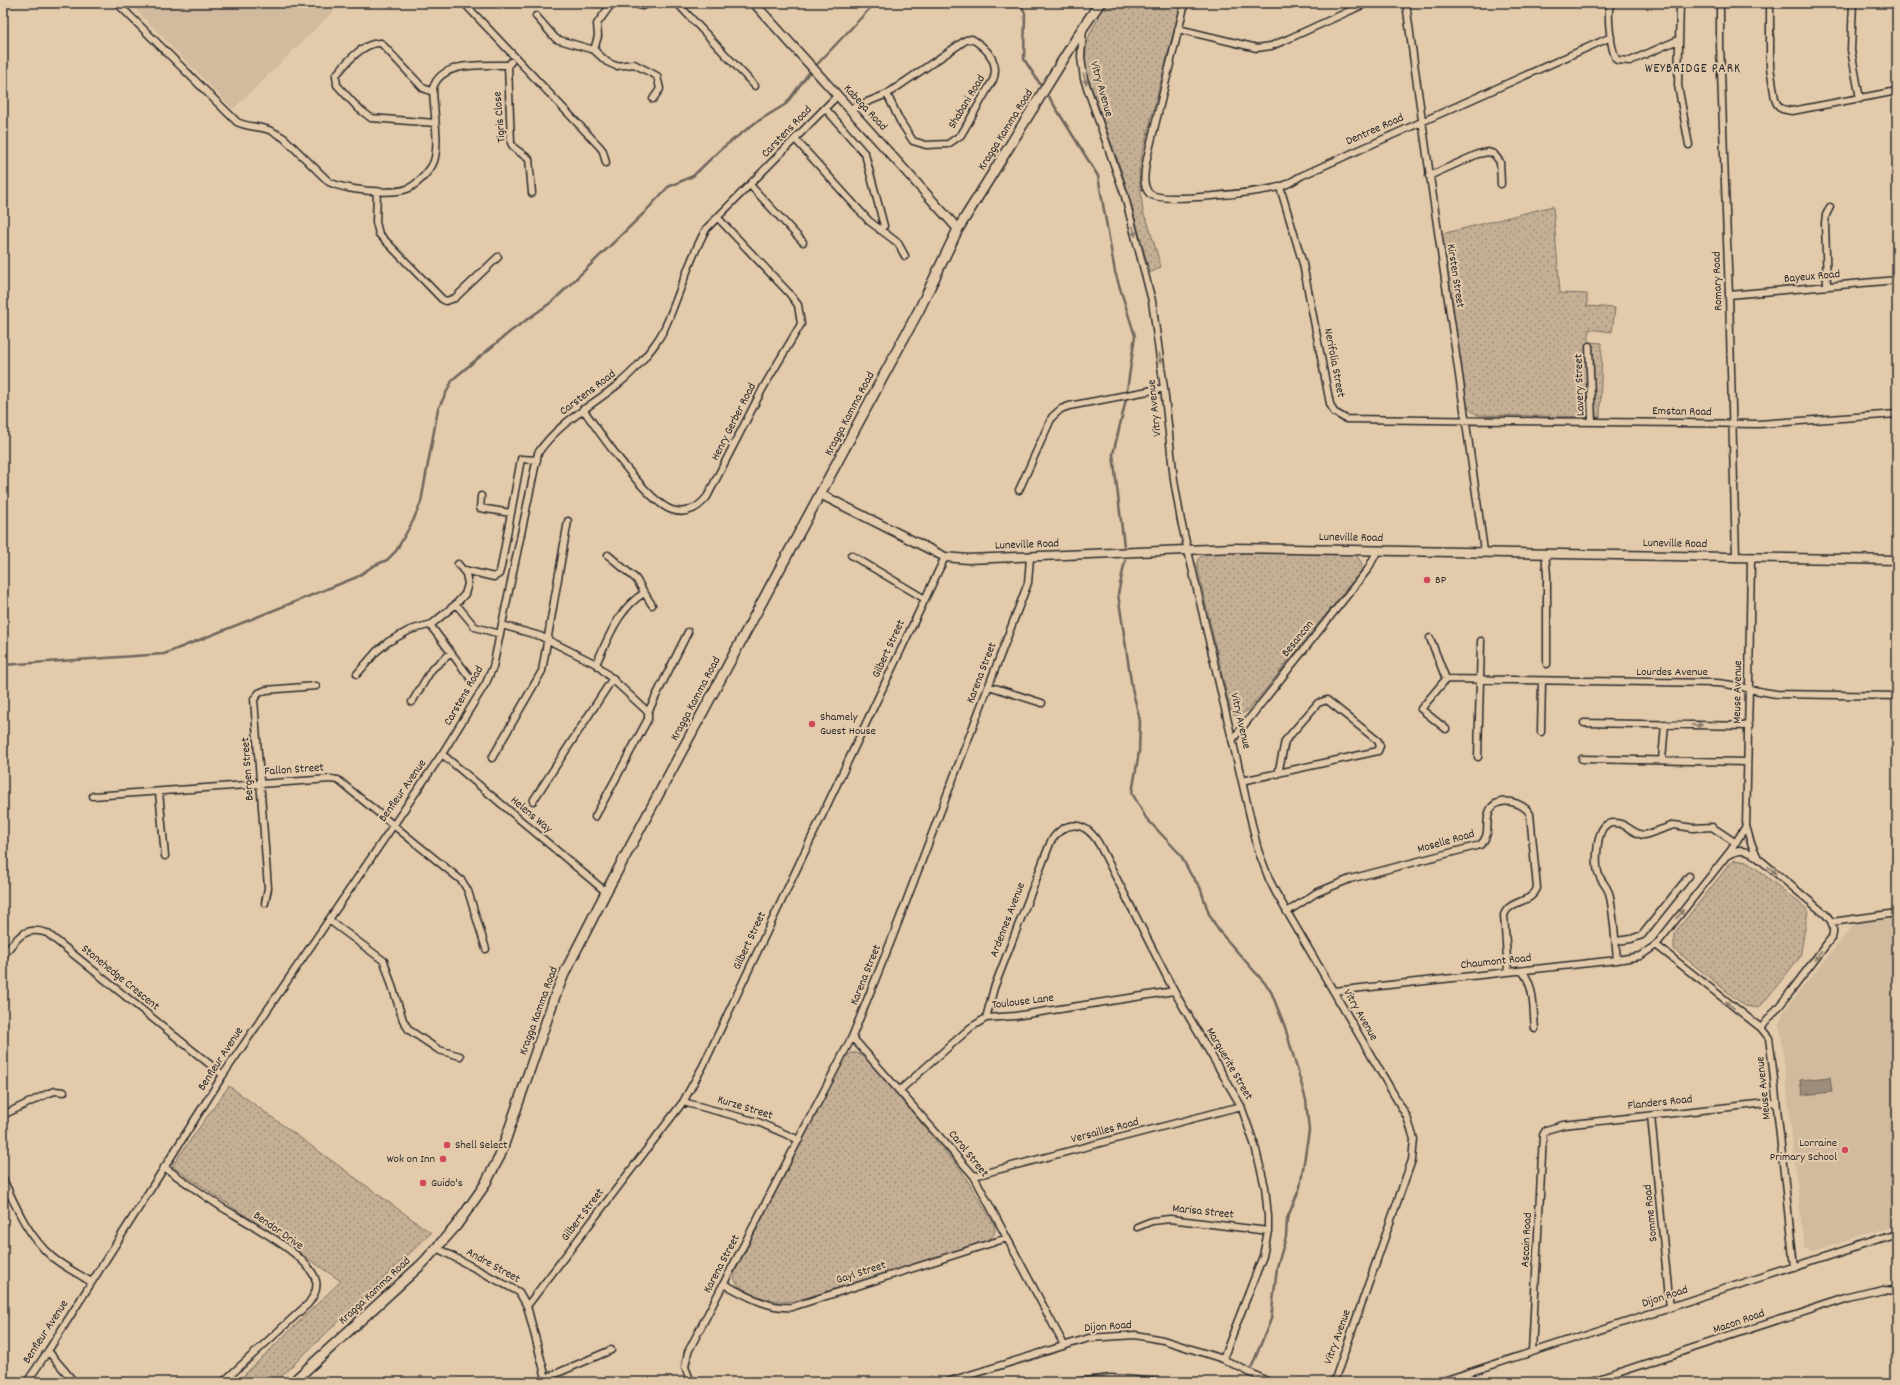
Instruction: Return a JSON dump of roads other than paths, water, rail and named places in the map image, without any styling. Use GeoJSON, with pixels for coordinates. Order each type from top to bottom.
{"type":"FeatureCollection","features":[{"type":"Feature","properties":{"kind":"main road","name":"Kragga Kamma Road"},"geometry":{"type":"LineString","coordinates":[[293,1382],[437,1248],[456,1226],[484,1186],[500,1156],[564,974],[606,892],[919,310],[958,230],[1084,26],[1100,3]]}},
{"type":"Feature","properties":{"kind":"street"},"geometry":{"type":"LineString","coordinates":[[117,3],[237,122],[244,126],[267,129],[284,138],[329,182],[336,186],[377,191],[406,189],[425,174],[435,160],[433,92],[436,80],[448,70],[454,68],[508,64],[515,58]]}},
{"type":"Feature","properties":{"kind":"street"},"geometry":{"type":"LineString","coordinates":[[464,3],[600,147],[606,163]]}},
{"type":"Feature","properties":{"kind":"street"},"geometry":{"type":"LineString","coordinates":[[594,50],[598,36],[597,24],[612,3]]}},
{"type":"Feature","properties":{"kind":"street"},"geometry":{"type":"LineString","coordinates":[[633,3],[642,6],[652,3]]}},
{"type":"Feature","properties":{"kind":"street"},"geometry":{"type":"LineString","coordinates":[[677,3],[755,86]]}},
{"type":"Feature","properties":{"kind":"street","name":"Kabega Road"},"geometry":{"type":"LineString","coordinates":[[754,3],[958,230]]}},
{"type":"Feature","properties":{"kind":"street"},"geometry":{"type":"LineString","coordinates":[[1184,3],[1178,29],[1257,48],[1264,48],[1288,39],[1367,3]]}},
{"type":"Feature","properties":{"kind":"street","name":"Kirsten Street"},"geometry":{"type":"LineString","coordinates":[[1406,3],[1421,122],[1466,420],[1484,552]]}},
{"type":"Feature","properties":{"kind":"street"},"geometry":{"type":"LineString","coordinates":[[1611,3],[1608,11],[1611,37],[1615,57],[1618,60],[1625,61],[1637,58],[1678,40]]}},
{"type":"Feature","properties":{"kind":"street"},"geometry":{"type":"LineString","coordinates":[[1680,3],[1678,85],[1689,145]]}},
{"type":"Feature","properties":{"kind":"street","name":"Romary Road"},"geometry":{"type":"LineString","coordinates":[[1720,3],[1736,558]]}},
{"type":"Feature","properties":{"kind":"street"},"geometry":{"type":"LineString","coordinates":[[1770,3],[1770,67],[1779,107],[1786,111],[1792,111],[1897,91]]}},
{"type":"Feature","properties":{"kind":"street"},"geometry":{"type":"LineString","coordinates":[[1853,3],[1851,50],[1860,99]]}},
{"type":"Feature","properties":{"kind":"street"},"geometry":{"type":"LineString","coordinates":[[536,16],[556,39],[594,50],[616,66],[634,64],[657,76],[660,89],[653,100]]}},
{"type":"Feature","properties":{"kind":"street","name":"Vitry Avenue"},"geometry":{"type":"LineString","coordinates":[[1084,26],[1082,67],[1124,193],[1152,301],[1164,388],[1174,480],[1187,549],[1258,850],[1268,879],[1407,1117],[1412,1130],[1414,1143],[1412,1160],[1334,1382]]}},
{"type":"Feature","properties":{"kind":"street","name":"Dentree Road"},"geometry":{"type":"LineString","coordinates":[[1178,29],[1146,158],[1145,184],[1149,193],[1155,196],[1175,198],[1280,187],[1300,176],[1611,37]]}},
{"type":"Feature","properties":{"kind":"street","name":"Shabani Road"},"geometry":{"type":"LineString","coordinates":[[850,109],[887,94],[966,40],[972,39],[978,43],[995,63],[996,74],[993,80],[961,135],[948,144],[926,145],[913,141],[900,122],[887,94]]}},
{"type":"Feature","properties":{"kind":"street"},"geometry":{"type":"LineString","coordinates":[[433,92],[423,88],[381,43],[375,43],[364,48],[336,75],[337,85],[341,90],[371,118],[435,123]]}},
{"type":"Feature","properties":{"kind":"street","name":"Tigris Close"},"geometry":{"type":"LineString","coordinates":[[508,64],[511,143],[514,148],[529,159],[532,193]]}},
{"type":"Feature","properties":{"kind":"street","name":"Carstens Road"},"geometry":{"type":"LineString","coordinates":[[442,754],[491,674],[537,460],[544,445],[568,420],[627,377],[655,344],[666,324],[694,250],[706,229],[825,108],[834,93]]}},
{"type":"Feature","properties":{"kind":"street"},"geometry":{"type":"LineString","coordinates":[[825,108],[865,154],[884,226],[880,230]]}},
{"type":"Feature","properties":{"kind":"street"},"geometry":{"type":"LineString","coordinates":[[794,139],[869,221],[898,243],[905,256]]}},
{"type":"Feature","properties":{"kind":"street"},"geometry":{"type":"LineString","coordinates":[[1429,176],[1478,154],[1488,152],[1494,154],[1500,162],[1501,184]]}},
{"type":"Feature","properties":{"kind":"street"},"geometry":{"type":"LineString","coordinates":[[750,185],[803,242]]}},
{"type":"Feature","properties":{"kind":"street","name":"Nerifolia Street"},"geometry":{"type":"LineString","coordinates":[[1280,187],[1303,264],[1327,392],[1334,412],[1346,420],[1466,420]]}},
{"type":"Feature","properties":{"kind":"street"},"geometry":{"type":"LineString","coordinates":[[377,191],[376,222],[379,234],[442,299],[446,301],[455,298],[498,257]]}},
{"type":"Feature","properties":{"kind":"street"},"geometry":{"type":"LineString","coordinates":[[1827,286],[1825,223],[1826,214],[1830,208]]}},
{"type":"Feature","properties":{"kind":"street","name":"Henry Gerber Road"},"geometry":{"type":"LineString","coordinates":[[583,409],[622,463],[655,500],[672,510],[686,512],[698,506],[707,497],[763,388],[801,324],[798,305],[718,218]]}},
{"type":"Feature","properties":{"kind":"street","name":"Bayeux Road"},"geometry":{"type":"LineString","coordinates":[[1729,295],[1897,280]]}},
{"type":"Feature","properties":{"kind":"street","name":"Lavery Street"},"geometry":{"type":"LineString","coordinates":[[1589,346],[1592,422]]}},
{"type":"Feature","properties":{"kind":"street"},"geometry":{"type":"LineString","coordinates":[[1019,490],[1048,425],[1057,412],[1069,406],[1164,388]]}},
{"type":"Feature","properties":{"kind":"street","name":"Emstan Road"},"geometry":{"type":"LineString","coordinates":[[1466,420],[1759,424],[1897,414]]}},
{"type":"Feature","properties":{"kind":"street"},"geometry":{"type":"LineString","coordinates":[[464,570],[494,577],[499,574],[502,567],[521,459],[537,460]]}},
{"type":"Feature","properties":{"kind":"street","name":"Luneville Road"},"geometry":{"type":"LineString","coordinates":[[820,494],[945,557],[968,560],[1234,548],[1897,560]]}},
{"type":"Feature","properties":{"kind":"street"},"geometry":{"type":"LineString","coordinates":[[480,496],[480,508],[511,512]]}},
{"type":"Feature","properties":{"kind":"street"},"geometry":{"type":"LineString","coordinates":[[492,758],[542,671],[546,639],[568,521]]}},
{"type":"Feature","properties":{"kind":"street","name":"Besancon"},"geometry":{"type":"LineString","coordinates":[[1233,739],[1368,569],[1378,550]]}},
{"type":"Feature","properties":{"kind":"street"},"geometry":{"type":"LineString","coordinates":[[1545,553],[1547,575],[1547,664]]}},
{"type":"Feature","properties":{"kind":"street"},"geometry":{"type":"LineString","coordinates":[[608,555],[630,573],[652,605]]}},
{"type":"Feature","properties":{"kind":"street"},"geometry":{"type":"LineString","coordinates":[[851,555],[924,599]]}},
{"type":"Feature","properties":{"kind":"street","name":"Gilbert Street"},"geometry":{"type":"LineString","coordinates":[[527,1306],[682,1102],[703,1066],[945,557]]}},
{"type":"Feature","properties":{"kind":"street","name":"Karena Street"},"geometry":{"type":"LineString","coordinates":[[691,1382],[686,1368],[687,1356],[852,1037],[891,941],[1028,583],[1030,558]]}},
{"type":"Feature","properties":{"kind":"street","name":"Meuse Avenue"},"geometry":{"type":"LineString","coordinates":[[1751,558],[1750,689],[1746,826],[1750,843],[1758,858]]}},
{"type":"Feature","properties":{"kind":"street"},"geometry":{"type":"LineString","coordinates":[[357,674],[377,651],[388,642],[410,630],[430,626],[456,604],[467,587],[467,577],[464,570],[458,564]]}},
{"type":"Feature","properties":{"kind":"street"},"geometry":{"type":"LineString","coordinates":[[596,664],[619,616],[628,605],[644,593]]}},
{"type":"Feature","properties":{"kind":"street"},"geometry":{"type":"LineString","coordinates":[[456,604],[475,627],[500,634]]}},
{"type":"Feature","properties":{"kind":"street"},"geometry":{"type":"LineString","coordinates":[[502,625],[529,632],[546,639],[596,664],[648,712]]}},
{"type":"Feature","properties":{"kind":"street"},"geometry":{"type":"LineString","coordinates":[[430,626],[471,678]]}},
{"type":"Feature","properties":{"kind":"street"},"geometry":{"type":"LineString","coordinates":[[595,817],[648,719],[648,712],[688,632]]}},
{"type":"Feature","properties":{"kind":"street"},"geometry":{"type":"LineString","coordinates":[[1430,638],[1446,679],[1421,709],[1446,729]]}},
{"type":"Feature","properties":{"kind":"street"},"geometry":{"type":"LineString","coordinates":[[1478,757],[1481,641]]}},
{"type":"Feature","properties":{"kind":"street"},"geometry":{"type":"LineString","coordinates":[[412,702],[432,669],[451,653]]}},
{"type":"Feature","properties":{"kind":"street"},"geometry":{"type":"LineString","coordinates":[[533,801],[612,678]]}},
{"type":"Feature","properties":{"kind":"street","name":"Lourdes Avenue"},"geometry":{"type":"LineString","coordinates":[[1446,679],[1716,683],[1730,684],[1777,694],[1897,696]]}},
{"type":"Feature","properties":{"kind":"street"},"geometry":{"type":"LineString","coordinates":[[1541,732],[1542,681]]}},
{"type":"Feature","properties":{"kind":"street","name":"Bergen Street"},"geometry":{"type":"LineString","coordinates":[[265,903],[268,888],[253,703],[255,697],[266,690],[316,686]]}},
{"type":"Feature","properties":{"kind":"street"},"geometry":{"type":"LineString","coordinates":[[989,686],[1042,703]]}},
{"type":"Feature","properties":{"kind":"street"},"geometry":{"type":"LineString","coordinates":[[1242,781],[1278,774],[1378,751],[1380,746],[1378,741],[1327,700],[1321,701],[1283,744],[1278,774]]}},
{"type":"Feature","properties":{"kind":"street"},"geometry":{"type":"LineString","coordinates":[[1584,724],[1748,726]]}},
{"type":"Feature","properties":{"kind":"street"},"geometry":{"type":"LineString","coordinates":[[1662,760],[1665,724]]}},
{"type":"Feature","properties":{"kind":"street","name":"Helens Way"},"geometry":{"type":"LineString","coordinates":[[442,754],[606,892]]}},
{"type":"Feature","properties":{"kind":"street","name":"Benfleur Avenue"},"geometry":{"type":"LineString","coordinates":[[26,1382],[48,1351],[223,1075],[442,754]]}},
{"type":"Feature","properties":{"kind":"street"},"geometry":{"type":"LineString","coordinates":[[1582,759],[1747,762]]}},
{"type":"Feature","properties":{"kind":"street","name":"Fallon Street"},"geometry":{"type":"LineString","coordinates":[[93,796],[260,783],[334,779],[342,783],[466,886],[486,949]]}},
{"type":"Feature","properties":{"kind":"street"},"geometry":{"type":"LineString","coordinates":[[159,792],[165,856]]}},
{"type":"Feature","properties":{"kind":"street","name":"Moselle Road"},"geometry":{"type":"LineString","coordinates":[[1287,912],[1316,893],[1350,879],[1480,845],[1486,838],[1488,816],[1492,808],[1500,803],[1519,803],[1527,808],[1530,814],[1537,888],[1532,897],[1512,904],[1504,915],[1508,972]]}},
{"type":"Feature","properties":{"kind":"street"},"geometry":{"type":"LineString","coordinates":[[1617,960],[1610,895],[1599,875],[1597,864],[1598,840],[1600,833],[1606,825],[1621,824],[1641,835],[1674,825],[1693,828],[1712,827],[1736,842]]}},
{"type":"Feature","properties":{"kind":"street","name":"Marguerite Street"},"geometry":{"type":"LineString","coordinates":[[1057,833],[1070,826],[1079,825],[1095,836],[1174,991],[1241,1106],[1255,1146],[1268,1204],[1268,1231],[1263,1256],[1223,1359]]}},
{"type":"Feature","properties":{"kind":"street"},"geometry":{"type":"LineString","coordinates":[[1656,944],[1736,842],[1746,826]]}},
{"type":"Feature","properties":{"kind":"street","name":"Ardennes Avenue"},"geometry":{"type":"LineString","coordinates":[[986,1018],[1000,973],[1050,841],[1057,833]]}},
{"type":"Feature","properties":{"kind":"street","name":"Meuse Avenue"},"geometry":{"type":"LineString","coordinates":[[1725,856],[1737,851],[1744,851],[1758,858],[1825,914],[1832,922]]}},
{"type":"Feature","properties":{"kind":"street"},"geometry":{"type":"LineString","coordinates":[[1616,941],[1631,939],[1642,935],[1689,876]]}},
{"type":"Feature","properties":{"kind":"street"},"geometry":{"type":"LineString","coordinates":[[1760,1028],[1785,999],[1832,937],[1834,927],[1832,922],[1897,913]]}},
{"type":"Feature","properties":{"kind":"street"},"geometry":{"type":"LineString","coordinates":[[330,920],[379,955],[384,961],[403,1020],[409,1030],[439,1050],[460,1056]]}},
{"type":"Feature","properties":{"kind":"street","name":"Stonehedge Crescent"},"geometry":{"type":"LineString","coordinates":[[3,956],[20,935],[28,931],[38,930],[47,934],[223,1075]]}},
{"type":"Feature","properties":{"kind":"street","name":"Meuse Avenue"},"geometry":{"type":"LineString","coordinates":[[1656,944],[1760,1028],[1769,1038],[1794,1267]]}},
{"type":"Feature","properties":{"kind":"street","name":"Chaumont Road"},"geometry":{"type":"LineString","coordinates":[[1334,991],[1617,960],[1640,956],[1656,944]]}},
{"type":"Feature","properties":{"kind":"street"},"geometry":{"type":"LineString","coordinates":[[1522,971],[1526,975],[1530,986],[1535,1029]]}},
{"type":"Feature","properties":{"kind":"street","name":"Toulouse Lane"},"geometry":{"type":"LineString","coordinates":[[900,1090],[970,1028],[986,1018],[1023,1015],[1174,991]]}},
{"type":"Feature","properties":{"kind":"street","name":"Carol Street"},"geometry":{"type":"LineString","coordinates":[[852,1037],[974,1176],[1064,1345]]}},
{"type":"Feature","properties":{"kind":"street"},"geometry":{"type":"LineString","coordinates":[[3,1115],[40,1096],[55,1091],[64,1092]]}},
{"type":"Feature","properties":{"kind":"street","name":"Kurze Street"},"geometry":{"type":"LineString","coordinates":[[682,1102],[758,1122],[799,1140]]}},
{"type":"Feature","properties":{"kind":"street","name":"Flanders Road"},"geometry":{"type":"LineString","coordinates":[[1546,1130],[1563,1124],[1776,1102]]}},
{"type":"Feature","properties":{"kind":"street","name":"Versailles Road"},"geometry":{"type":"LineString","coordinates":[[974,1176],[1241,1106]]}},
{"type":"Feature","properties":{"kind":"street","name":"Somme Road"},"geometry":{"type":"LineString","coordinates":[[1651,1116],[1670,1308]]}},
{"type":"Feature","properties":{"kind":"street","name":"Ascain Road"},"geometry":{"type":"LineString","coordinates":[[1532,1352],[1543,1135],[1546,1130]]}},
{"type":"Feature","properties":{"kind":"street","name":"Bendor Drive"},"geometry":{"type":"LineString","coordinates":[[164,1167],[223,1208],[283,1244],[311,1272],[316,1282],[315,1294],[308,1304],[223,1382]]}},
{"type":"Feature","properties":{"kind":"street"},"geometry":{"type":"LineString","coordinates":[[3,1179],[17,1209],[33,1237],[54,1258],[91,1282]]}},
{"type":"Feature","properties":{"kind":"street","name":"Marisa Street"},"geometry":{"type":"LineString","coordinates":[[1137,1227],[1152,1221],[1170,1220],[1268,1231]]}},
{"type":"Feature","properties":{"kind":"street","name":"Dijon Road"},"geometry":{"type":"LineString","coordinates":[[1440,1382],[1897,1233]]}},
{"type":"Feature","properties":{"kind":"street","name":"Gayl Street"},"geometry":{"type":"LineString","coordinates":[[724,1284],[761,1303],[792,1307],[1007,1238]]}},
{"type":"Feature","properties":{"kind":"street","name":"Andre Street"},"geometry":{"type":"LineString","coordinates":[[437,1248],[515,1288],[523,1297],[527,1306],[547,1380]]}},
{"type":"Feature","properties":{"kind":"street","name":"Macon Road"},"geometry":{"type":"LineString","coordinates":[[1589,1382],[1849,1297],[1882,1289],[1897,1290]]}},
{"type":"Feature","properties":{"kind":"street","name":"Dijon Road"},"geometry":{"type":"LineString","coordinates":[[947,1382],[1089,1338],[1135,1335],[1163,1340],[1223,1359],[1269,1382]]}},
{"type":"Feature","properties":{"kind":"street"},"geometry":{"type":"LineString","coordinates":[[547,1380],[611,1350]]}},
{"type":"Feature","properties":{"kind":"street"},"geometry":{"type":"LineString","coordinates":[[48,1351],[74,1382]]}},
{"type":"Feature","properties":{"kind":"street"},"geometry":{"type":"LineString","coordinates":[[1074,1382],[1123,1378],[1158,1382]]}},
{"type":"Feature","properties":{"kind":"waterway"},"geometry":{"type":"LineString","coordinates":[[3,665],[164,654],[357,577],[373,566],[387,560],[396,551],[413,521],[421,502],[438,409],[453,379],[511,331],[553,301],[643,214],[668,187],[693,176],[721,149],[755,123],[786,104],[808,74],[875,3]]}},
{"type":"Feature","properties":{"kind":"waterway"},"geometry":{"type":"LineString","coordinates":[[1020,3],[1025,13],[1024,59],[1040,84]]}},
{"type":"Feature","properties":{"kind":"waterway"},"geometry":{"type":"LineString","coordinates":[[1049,97],[1098,176],[1115,272],[1135,336],[1125,404],[1113,454],[1124,546]]}},
{"type":"Feature","properties":{"kind":"waterway"},"geometry":{"type":"LineString","coordinates":[[1125,561],[1118,594],[1132,688],[1140,721],[1139,752],[1132,793],[1146,818],[1180,854],[1191,875],[1200,887],[1209,914],[1219,931],[1270,989],[1285,1027],[1306,1100],[1309,1131],[1300,1187],[1287,1219],[1286,1237],[1277,1267],[1271,1319],[1252,1366]]}},
{"type":"Feature","properties":{"kind":"place","name":"BP"},"geometry":{"type":"Point","coordinates":[1427,580]}},
{"type":"Feature","properties":{"kind":"place","name":"Shamely Guest House"},"geometry":{"type":"Point","coordinates":[812,724]}},
{"type":"Feature","properties":{"kind":"place","name":"Shell Select"},"geometry":{"type":"Point","coordinates":[447,1145]}},
{"type":"Feature","properties":{"kind":"place","name":"Lorraine Primary School"},"geometry":{"type":"Point","coordinates":[1845,1150]}},
{"type":"Feature","properties":{"kind":"place","name":"Wok on Inn"},"geometry":{"type":"Point","coordinates":[443,1159]}},
{"type":"Feature","properties":{"kind":"place","name":"Guido's"},"geometry":{"type":"Point","coordinates":[423,1183]}},
{"type":"Feature","properties":{"kind":"district","name":"WEYBRIDGE PARK"},"geometry":{"type":"Point","coordinates":[1693,69]}}]}
